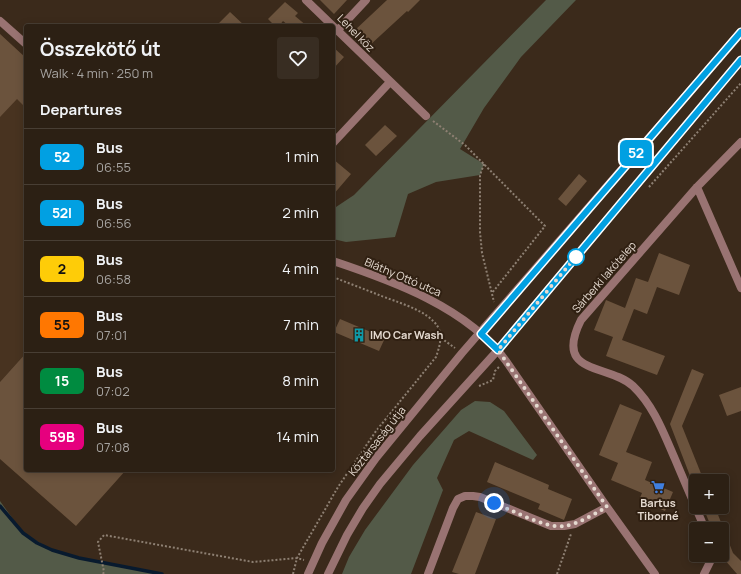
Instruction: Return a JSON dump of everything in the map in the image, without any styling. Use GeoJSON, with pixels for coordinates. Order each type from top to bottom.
{"type":"FeatureCollection","features":[{"type":"Feature","properties":{"kind":"street","name":"Lehel köz"},"geometry":{"type":"LineString","coordinates":[[306,0],[332,24]]}},
{"type":"Feature","properties":{"kind":"street"},"geometry":{"type":"LineString","coordinates":[[338,30],[366,0]]}},
{"type":"Feature","properties":{"kind":"street"},"geometry":{"type":"LineString","coordinates":[[0,21],[24,42]]}},
{"type":"Feature","properties":{"kind":"street","name":"Lehel köz"},"geometry":{"type":"LineString","coordinates":[[335,27],[426,116]]}},
{"type":"Feature","properties":{"kind":"street","name":"Köztársaság útja"},"geometry":{"type":"LineString","coordinates":[[308,574],[322,543],[346,500],[359,481],[416,409],[462,353],[481,334],[741,32]]}},
{"type":"Feature","properties":{"kind":"street"},"geometry":{"type":"LineString","coordinates":[[328,574],[347,534],[380,484],[420,436],[498,350],[741,60]]}},
{"type":"Feature","properties":{"kind":"street"},"geometry":{"type":"LineString","coordinates":[[335,141],[390,82]]}},
{"type":"Feature","properties":{"kind":"street","name":"Sárberki lakótelep"},"geometry":{"type":"LineString","coordinates":[[702,522],[659,422],[645,399],[632,385],[616,377],[589,367],[580,360],[574,352],[573,341],[575,332],[581,320],[697,187],[741,142]]}},
{"type":"Feature","properties":{"kind":"street"},"geometry":{"type":"LineString","coordinates":[[697,187],[741,288]]}},
{"type":"Feature","properties":{"kind":"street","name":"Bláthy Ottó utca"},"geometry":{"type":"LineString","coordinates":[[335,262],[405,288],[439,304],[481,334],[498,350],[655,574]]}},
{"type":"Feature","properties":{"kind":"street"},"geometry":{"type":"LineString","coordinates":[[428,574],[453,508],[458,500],[465,496],[480,497],[551,526],[575,524],[607,507]]}},
{"type":"Feature","properties":{"kind":"street"},"geometry":{"type":"LineString","coordinates":[[704,574],[710,562]]}},
{"type":"Feature","properties":{"kind":"path"},"geometry":{"type":"LineString","coordinates":[[426,116],[465,145],[545,226],[492,293]]}},
{"type":"Feature","properties":{"kind":"path"},"geometry":{"type":"LineString","coordinates":[[484,164],[480,175],[480,232],[482,253],[497,314]]}},
{"type":"Feature","properties":{"kind":"path"},"geometry":{"type":"LineString","coordinates":[[293,574],[298,558],[338,486],[397,404],[436,357],[441,337],[439,328],[434,322],[416,310],[335,278]]}},
{"type":"Feature","properties":{"kind":"path"},"geometry":{"type":"LineString","coordinates":[[476,387],[493,380],[495,371],[506,361]]}},
{"type":"Feature","properties":{"kind":"path"},"geometry":{"type":"LineString","coordinates":[[557,574],[575,524]]}},
{"type":"Feature","properties":{"kind":"path"},"geometry":{"type":"LineString","coordinates":[[104,573],[98,542],[104,535],[253,562],[298,558],[312,564]]}},
{"type":"Feature","properties":{"kind":"shaded area"},"geometry":{"type":"Polygon","coordinates":[[[0,34],[24,56],[24,355],[0,382],[0,34]]]}},
{"type":"Feature","properties":{"kind":"green space"},"geometry":{"type":"Polygon","coordinates":[[[546,0],[576,0],[521,57],[484,108],[460,149],[484,164],[480,175],[436,182],[408,194],[395,237],[346,242],[335,239],[335,208],[354,195],[546,0]]]}},
{"type":"Feature","properties":{"kind":"green space"},"geometry":{"type":"Polygon","coordinates":[[[475,401],[490,402],[504,411],[537,455],[533,460],[469,431],[454,440],[437,478],[443,490],[411,574],[342,574],[349,557],[365,530],[413,465],[461,410],[475,401]]]}},
{"type":"Feature","properties":{"kind":"green space"},"geometry":{"type":"Polygon","coordinates":[[[0,501],[23,533],[52,550],[79,558],[162,574],[0,574],[0,501]]]}},
{"type":"Feature","properties":{"kind":"building"},"geometry":{"type":"Polygon","coordinates":[[[320,0],[347,0],[334,14],[320,0]]]}},
{"type":"Feature","properties":{"kind":"building"},"geometry":{"type":"Polygon","coordinates":[[[387,0],[420,0],[369,46],[354,31],[387,0]]]}},
{"type":"Feature","properties":{"kind":"building"},"geometry":{"type":"Polygon","coordinates":[[[285,2],[298,13],[295,16],[305,24],[287,24],[283,21],[281,24],[273,24],[268,19],[285,2]]]}},
{"type":"Feature","properties":{"kind":"building"},"geometry":{"type":"Polygon","coordinates":[[[230,12],[243,24],[218,24],[230,12]]]}},
{"type":"Feature","properties":{"kind":"building"},"geometry":{"type":"Polygon","coordinates":[[[0,34],[24,56],[24,106],[17,99],[0,117],[0,34]]]}},
{"type":"Feature","properties":{"kind":"building"},"geometry":{"type":"Polygon","coordinates":[[[335,49],[344,57],[335,67],[335,49]]]}},
{"type":"Feature","properties":{"kind":"building"},"geometry":{"type":"Polygon","coordinates":[[[385,125],[397,136],[376,156],[365,145],[385,125]]]}},
{"type":"Feature","properties":{"kind":"building"},"geometry":{"type":"Polygon","coordinates":[[[335,161],[351,174],[335,193],[335,161]]]}},
{"type":"Feature","properties":{"kind":"building"},"geometry":{"type":"Polygon","coordinates":[[[579,174],[587,181],[566,206],[558,199],[579,174]]]}},
{"type":"Feature","properties":{"kind":"building"},"geometry":{"type":"Polygon","coordinates":[[[659,253],[690,265],[679,295],[657,287],[647,314],[634,309],[622,340],[665,356],[657,375],[606,356],[613,337],[594,330],[606,300],[625,308],[636,278],[648,282],[659,253]]]}},
{"type":"Feature","properties":{"kind":"building","name":"IMO Car Wash"},"geometry":{"type":"Polygon","coordinates":[[[340,319],[385,338],[379,351],[335,332],[340,319]]]}},
{"type":"Feature","properties":{"kind":"building"},"geometry":{"type":"Polygon","coordinates":[[[24,355],[24,472],[124,472],[76,526],[0,459],[0,382],[24,355]]]}},
{"type":"Feature","properties":{"kind":"building"},"geometry":{"type":"Polygon","coordinates":[[[692,369],[704,374],[682,426],[701,474],[689,474],[670,424],[692,369]]]}},
{"type":"Feature","properties":{"kind":"building"},"geometry":{"type":"Polygon","coordinates":[[[741,387],[741,411],[727,416],[719,395],[741,387]]]}},
{"type":"Feature","properties":{"kind":"building"},"geometry":{"type":"Polygon","coordinates":[[[620,404],[642,413],[626,452],[652,462],[645,480],[673,492],[665,511],[639,500],[642,493],[611,480],[618,463],[599,455],[620,404]]]}},
{"type":"Feature","properties":{"kind":"building"},"geometry":{"type":"Polygon","coordinates":[[[495,462],[549,485],[548,489],[572,499],[564,520],[538,509],[540,504],[487,482],[495,462]]]}},
{"type":"Feature","properties":{"kind":"building"},"geometry":{"type":"Polygon","coordinates":[[[476,512],[496,519],[475,574],[459,574],[452,572],[476,512]]]}},
{"type":"Feature","properties":{"kind":"building"},"geometry":{"type":"Polygon","coordinates":[[[706,514],[718,514],[721,522],[709,522],[706,514]]]}},
{"type":"Feature","properties":{"kind":"building"},"geometry":{"type":"Polygon","coordinates":[[[729,543],[733,553],[741,561],[741,574],[737,574],[727,562],[729,562],[729,543]]]}},
{"type":"Feature","properties":{"kind":"waterway"},"geometry":{"type":"LineString","coordinates":[[0,506],[23,533],[37,543],[52,550],[79,558],[162,574]]}},
{"type":"Feature","properties":{"kind":"bus line","name":"52"},"geometry":{"type":"LineString","coordinates":[[741,32],[481,334],[498,350],[741,60]]}},
{"type":"Feature","properties":{"kind":"place","name":"IMO Car Wash"},"geometry":{"type":"Point","coordinates":[359,335]}},
{"type":"Feature","properties":{"kind":"place","name":"Bartus Tiborné"},"geometry":{"type":"Point","coordinates":[658,487]}},
{"type":"Feature","properties":{"kind":"route"},"geometry":{"type":"LineString","coordinates":[[494,503],[551,526],[575,524],[607,507],[498,350],[579,253],[576,257]]}}]}
